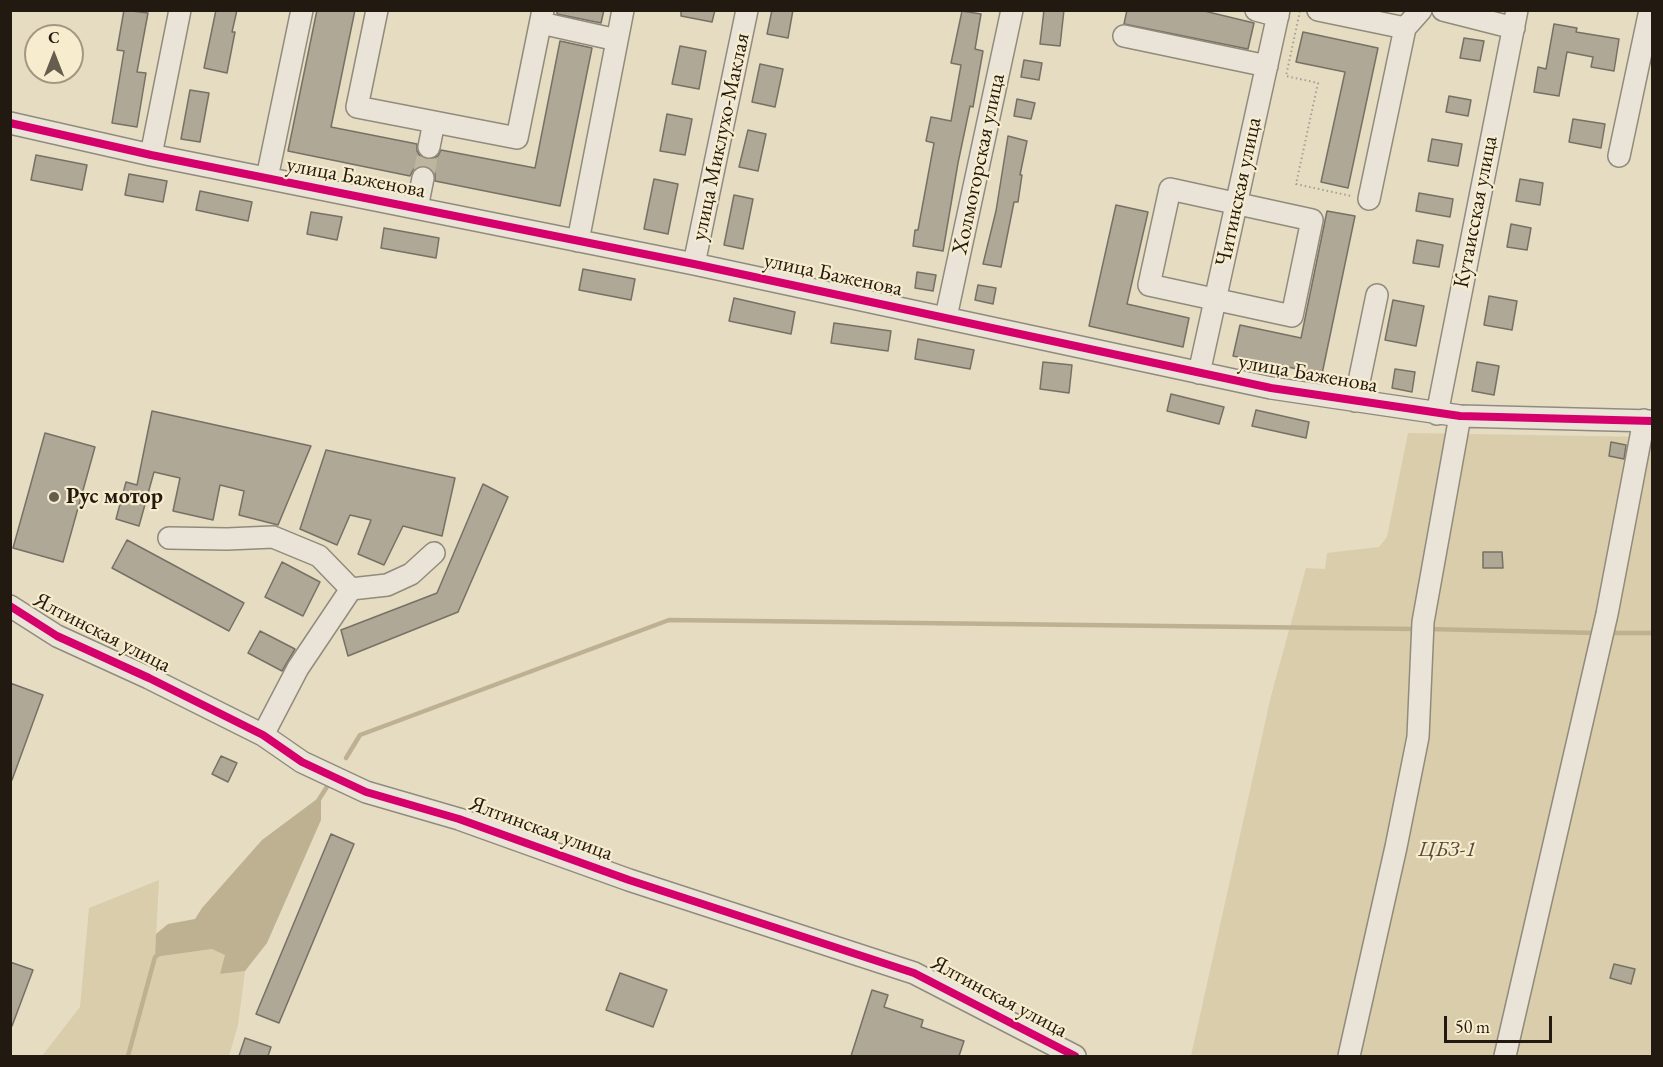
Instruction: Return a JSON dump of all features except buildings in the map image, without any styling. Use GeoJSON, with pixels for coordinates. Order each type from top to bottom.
{"type":"FeatureCollection","features":[{"type":"Feature","properties":{"kind":"street"},"geometry":{"type":"LineString","coordinates":[[151,155],[180,10]]}},
{"type":"Feature","properties":{"kind":"street"},"geometry":{"type":"LineString","coordinates":[[267,178],[302,10]]}},
{"type":"Feature","properties":{"kind":"street"},"geometry":{"type":"LineString","coordinates":[[377,10],[357,107],[517,138],[542,17],[617,40]]}},
{"type":"Feature","properties":{"kind":"street"},"geometry":{"type":"LineString","coordinates":[[578,241],[623,10]]}},
{"type":"Feature","properties":{"kind":"street","name":"улица Миклухо-Маклая"},"geometry":{"type":"LineString","coordinates":[[694,264],[747,10]]}},
{"type":"Feature","properties":{"kind":"street","name":"Холмогорская улица"},"geometry":{"type":"LineString","coordinates":[[946,317],[1012,10]]}},
{"type":"Feature","properties":{"kind":"street"},"geometry":{"type":"LineString","coordinates":[[1256,10],[1278,13]]}},
{"type":"Feature","properties":{"kind":"street"},"geometry":{"type":"LineString","coordinates":[[1318,10],[1405,28]]}},
{"type":"Feature","properties":{"kind":"street"},"geometry":{"type":"LineString","coordinates":[[1369,199],[1405,28],[1421,10]]}},
{"type":"Feature","properties":{"kind":"street"},"geometry":{"type":"LineString","coordinates":[[1443,10],[1515,19]]}},
{"type":"Feature","properties":{"kind":"street"},"geometry":{"type":"LineString","coordinates":[[1619,156],[1650,10]]}},
{"type":"Feature","properties":{"kind":"street","name":"Читинская улица"},"geometry":{"type":"LineString","coordinates":[[1199,373],[1278,13]]}},
{"type":"Feature","properties":{"kind":"street","name":"Кутаисская улица"},"geometry":{"type":"LineString","coordinates":[[1437,414],[1515,19]]}},
{"type":"Feature","properties":{"kind":"street"},"geometry":{"type":"LineString","coordinates":[[1124,36],[1267,66]]}},
{"type":"Feature","properties":{"kind":"street"},"geometry":{"type":"LineString","coordinates":[[429,147],[434,122]]}},
{"type":"Feature","properties":{"kind":"street","name":"улица Баженова"},"geometry":{"type":"LineString","coordinates":[[10,123],[151,155],[694,264],[1271,388],[1437,414],[1648,421]]}},
{"type":"Feature","properties":{"kind":"street"},"geometry":{"type":"LineString","coordinates":[[417,208],[423,178]]}},
{"type":"Feature","properties":{"kind":"street"},"geometry":{"type":"LineString","coordinates":[[1170,189],[1312,220],[1292,316],[1215,300],[1149,285],[1170,189]]}},
{"type":"Feature","properties":{"kind":"street"},"geometry":{"type":"LineString","coordinates":[[1355,401],[1377,295]]}},
{"type":"Feature","properties":{"kind":"street"},"geometry":{"type":"LineString","coordinates":[[1349,1056],[1418,737],[1422,630],[1460,416]]}},
{"type":"Feature","properties":{"kind":"street"},"geometry":{"type":"LineString","coordinates":[[1505,1056],[1607,614],[1648,421]]}},
{"type":"Feature","properties":{"kind":"street"},"geometry":{"type":"LineString","coordinates":[[169,538],[273,537],[319,556],[351,589]]}},
{"type":"Feature","properties":{"kind":"street"},"geometry":{"type":"LineString","coordinates":[[263,735],[298,668],[351,589],[387,585],[411,574],[434,553]]}},
{"type":"Feature","properties":{"kind":"street","name":"Ялтинская улица"},"geometry":{"type":"LineString","coordinates":[[10,606],[57,636],[263,735],[302,762],[366,792],[459,819],[629,880],[914,973],[1075,1056]]}},
{"type":"Feature","properties":{"kind":"path"},"geometry":{"type":"LineString","coordinates":[[1300,10],[1286,76],[1318,83],[1296,184],[1369,199]]}},
{"type":"Feature","properties":{"kind":"green space","name":"ЦБЗ-1"},"geometry":{"type":"Polygon","coordinates":[[[1408,433],[1652,437],[1652,1056],[1191,1056],[1271,696],[1306,568],[1325,569],[1327,553],[1379,547],[1387,537],[1408,433]]]}},
{"type":"Feature","properties":{"kind":"green space"},"geometry":{"type":"Polygon","coordinates":[[[159,880],[155,957],[212,949],[226,955],[220,974],[245,971],[238,1025],[229,1056],[42,1056],[80,1007],[89,908],[159,880]]]}},
{"type":"Feature","properties":{"kind":"shaded area"},"geometry":{"type":"Polygon","coordinates":[[[321,796],[321,820],[267,943],[245,971],[220,974],[225,955],[212,949],[155,957],[156,934],[168,924],[195,919],[262,840],[321,796]]]}},
{"type":"Feature","properties":{"kind":"waterway"},"geometry":{"type":"LineString","coordinates":[[346,758],[360,735],[669,620],[1417,629]]}},
{"type":"Feature","properties":{"kind":"waterway"},"geometry":{"type":"LineString","coordinates":[[1428,629],[1597,633]]}},
{"type":"Feature","properties":{"kind":"waterway"},"geometry":{"type":"LineString","coordinates":[[1608,633],[1652,633]]}},
{"type":"Feature","properties":{"kind":"waterway"},"geometry":{"type":"LineString","coordinates":[[318,801],[330,782]]}},
{"type":"Feature","properties":{"kind":"waterway"},"geometry":{"type":"LineString","coordinates":[[128,1056],[155,957],[159,954]]}},
{"type":"Feature","properties":{"kind":"tunnel"},"geometry":{"type":"LineString","coordinates":[[423,178],[429,147]]}},
{"type":"Feature","properties":{"kind":"cycle path"},"geometry":{"type":"LineString","coordinates":[[10,123],[151,155],[694,264],[1271,388],[1460,416],[1652,421]]}},
{"type":"Feature","properties":{"kind":"cycle path"},"geometry":{"type":"LineString","coordinates":[[10,606],[57,636],[149,678],[263,735],[302,762],[366,792],[459,819],[629,880],[914,973],[1075,1056]]}},
{"type":"Feature","properties":{"kind":"place","name":"Рус мотор"},"geometry":{"type":"Point","coordinates":[54,497]}}]}
